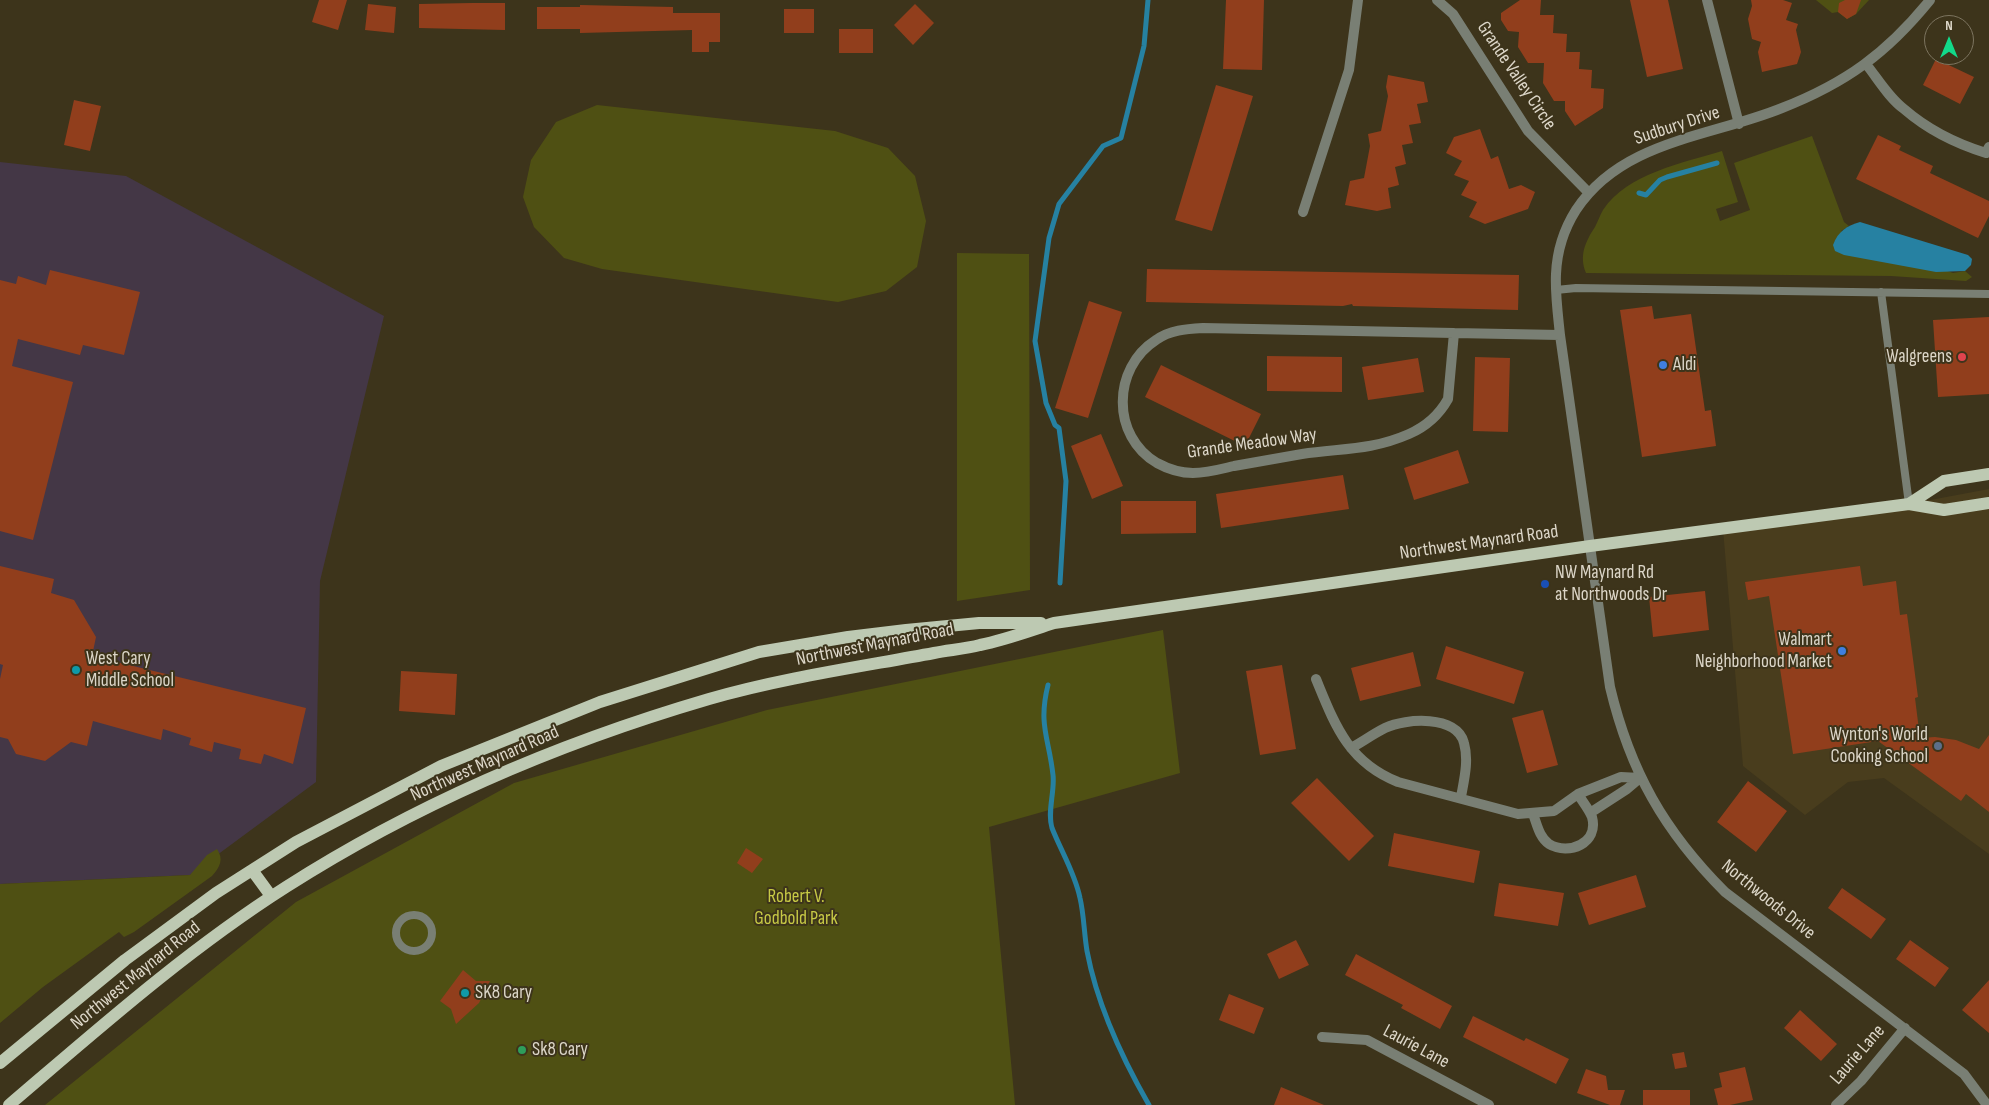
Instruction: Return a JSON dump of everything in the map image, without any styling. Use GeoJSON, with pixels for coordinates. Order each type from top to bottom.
{"type":"FeatureCollection","features":[{"type":"Feature","properties":{"kind":"main road","name":"Northwest Maynard Road"},"geometry":{"type":"LineString","coordinates":[[1909,504],[1944,481],[1989,474]]}},
{"type":"Feature","properties":{"kind":"main road","name":"Northwest Maynard Road"},"geometry":{"type":"LineString","coordinates":[[0,1064],[125,960],[216,893],[348,813],[442,766],[551,721],[665,680],[759,652],[848,637],[979,623],[1054,623],[1590,546],[1909,504],[1944,510],[1989,503]]}},
{"type":"Feature","properties":{"kind":"main road","name":"Northwest Maynard Road"},"geometry":{"type":"LineString","coordinates":[[9,1105],[128,1003],[271,896],[391,827],[470,788],[562,750],[663,714],[758,686],[980,645],[1054,623]]}},
{"type":"Feature","properties":{"kind":"main road"},"geometry":{"type":"LineString","coordinates":[[252,870],[271,896]]}},
{"type":"Feature","properties":{"kind":"street"},"geometry":{"type":"LineString","coordinates":[[1303,212],[1350,70],[1358,0]]}},
{"type":"Feature","properties":{"kind":"street","name":"Grande Valley Circle"},"geometry":{"type":"LineString","coordinates":[[1437,0],[1453,14],[1528,131],[1588,192]]}},
{"type":"Feature","properties":{"kind":"street"},"geometry":{"type":"LineString","coordinates":[[1707,0],[1738,124]]}},
{"type":"Feature","properties":{"kind":"street","name":"Sudbury Drive"},"geometry":{"type":"LineString","coordinates":[[1590,546],[1560,335],[1556,290],[1559,250],[1572,217],[1588,192],[1617,167],[1636,156],[1783,108],[1850,76],[1913,22],[1930,0]]}},
{"type":"Feature","properties":{"kind":"street"},"geometry":{"type":"LineString","coordinates":[[1866,64],[1902,108],[1936,131],[1973,149],[1986,153],[1989,147]]}},
{"type":"Feature","properties":{"kind":"street","name":"Grande Meadow Way"},"geometry":{"type":"LineString","coordinates":[[1454,333],[1450,386],[1442,409],[1410,434],[1369,447],[1303,454],[1205,472],[1188,473],[1172,469],[1148,456],[1130,436],[1125,425],[1123,388],[1128,373],[1135,359],[1145,348],[1170,333],[1203,328],[1560,335]]}},
{"type":"Feature","properties":{"kind":"street","name":"Northwoods Drive"},"geometry":{"type":"LineString","coordinates":[[1590,546],[1610,687],[1616,710],[1640,778],[1692,857],[1725,892],[1964,1074],[1987,1105]]}},
{"type":"Feature","properties":{"kind":"street"},"geometry":{"type":"LineString","coordinates":[[1316,679],[1337,731],[1351,748],[1381,775],[1398,782],[1461,797],[1518,814],[1533,814],[1554,811],[1578,794],[1621,777],[1640,778]]}},
{"type":"Feature","properties":{"kind":"street"},"geometry":{"type":"LineString","coordinates":[[1351,748],[1386,728],[1423,722],[1443,723],[1457,731],[1464,741],[1467,757],[1461,797]]}},
{"type":"Feature","properties":{"kind":"street"},"geometry":{"type":"LineString","coordinates":[[1590,813],[1627,789],[1640,778]]}},
{"type":"Feature","properties":{"kind":"street"},"geometry":{"type":"LineString","coordinates":[[1533,814],[1540,835],[1549,844],[1570,848],[1580,846],[1588,841],[1592,831],[1592,818],[1578,794]]}},
{"type":"Feature","properties":{"kind":"street","name":"Laurie Lane"},"geometry":{"type":"LineString","coordinates":[[1836,1105],[1861,1081],[1905,1028]]}},
{"type":"Feature","properties":{"kind":"street","name":"Laurie Lane"},"geometry":{"type":"LineString","coordinates":[[1322,1038],[1366,1040],[1489,1105]]}},
{"type":"Feature","properties":{"kind":"lane"},"geometry":{"type":"LineString","coordinates":[[1556,290],[1576,288],[1989,294]]}},
{"type":"Feature","properties":{"kind":"lane"},"geometry":{"type":"LineString","coordinates":[[1881,292],[1909,504]]}},
{"type":"Feature","properties":{"kind":"lane"},"geometry":{"type":"LineString","coordinates":[[411,914],[423,916],[431,926],[432,931],[429,943],[420,950],[414,951],[402,947],[395,931],[400,920],[411,914]]}},
{"type":"Feature","properties":{"kind":"shaded area"},"geometry":{"type":"Polygon","coordinates":[[[0,162],[126,176],[384,316],[320,581],[316,782],[190,875],[0,884],[0,162]]]}},
{"type":"Feature","properties":{"kind":"shaded area"},"geometry":{"type":"Polygon","coordinates":[[[1989,489],[1989,854],[1884,778],[1848,782],[1805,815],[1743,766],[1723,529],[1909,504],[1989,489]]]}},
{"type":"Feature","properties":{"kind":"green space"},"geometry":{"type":"Polygon","coordinates":[[[1816,0],[1869,0],[1856,14],[1847,19],[1838,12],[1832,13],[1816,0]]]}},
{"type":"Feature","properties":{"kind":"green space"},"geometry":{"type":"Polygon","coordinates":[[[597,105],[835,131],[888,148],[915,176],[926,221],[917,267],[886,291],[838,302],[602,269],[564,258],[534,227],[523,197],[531,160],[556,122],[597,105]]]}},
{"type":"Feature","properties":{"kind":"green space"},"geometry":{"type":"Polygon","coordinates":[[[1812,136],[1844,222],[1849,226],[1841,231],[1953,273],[1965,271],[1972,277],[1966,281],[1891,276],[1586,273],[1583,261],[1584,249],[1603,210],[1614,197],[1641,178],[1674,165],[1722,151],[1738,202],[1716,209],[1720,221],[1750,210],[1734,163],[1812,136]]]}},
{"type":"Feature","properties":{"kind":"green space"},"geometry":{"type":"Polygon","coordinates":[[[957,253],[1029,254],[1030,590],[957,601],[957,253]]]}},
{"type":"Feature","properties":{"kind":"green space","name":"Robert V. Godbold Park"},"geometry":{"type":"Polygon","coordinates":[[[1163,630],[1180,773],[989,827],[1015,1105],[45,1105],[296,902],[514,783],[767,710],[1163,630]]]}},
{"type":"Feature","properties":{"kind":"green space"},"geometry":{"type":"Polygon","coordinates":[[[217,849],[221,860],[212,876],[134,932],[124,937],[119,932],[43,987],[0,1023],[0,884],[190,875],[207,855],[217,849]]]}},
{"type":"Feature","properties":{"kind":"water"},"geometry":{"type":"Polygon","coordinates":[[[1860,222],[1968,255],[1972,259],[1971,265],[1965,271],[1936,272],[1844,255],[1835,251],[1833,245],[1840,233],[1847,227],[1860,222]]]}},
{"type":"Feature","properties":{"kind":"building"},"geometry":{"type":"Polygon","coordinates":[[[319,0],[347,0],[338,30],[312,22],[319,0]]]}},
{"type":"Feature","properties":{"kind":"building"},"geometry":{"type":"Polygon","coordinates":[[[1226,0],[1264,0],[1262,70],[1223,69],[1226,0]]]}},
{"type":"Feature","properties":{"kind":"building"},"geometry":{"type":"Polygon","coordinates":[[[1520,0],[1541,0],[1540,15],[1554,15],[1553,33],[1567,34],[1566,52],[1580,52],[1579,69],[1592,70],[1591,88],[1604,89],[1603,108],[1575,126],[1565,111],[1565,101],[1554,101],[1543,83],[1544,63],[1528,63],[1518,47],[1519,32],[1508,31],[1501,20],[1501,13],[1520,0]]]}},
{"type":"Feature","properties":{"kind":"building"},"geometry":{"type":"Polygon","coordinates":[[[1630,0],[1668,0],[1683,69],[1647,77],[1630,0]]]}},
{"type":"Feature","properties":{"kind":"building"},"geometry":{"type":"Polygon","coordinates":[[[1751,0],[1783,0],[1792,3],[1786,20],[1798,24],[1796,30],[1801,52],[1797,64],[1762,72],[1758,52],[1761,42],[1752,39],[1748,19],[1752,6],[1751,0]]]}},
{"type":"Feature","properties":{"kind":"building"},"geometry":{"type":"Polygon","coordinates":[[[1845,0],[1861,0],[1856,14],[1847,19],[1838,12],[1839,3],[1845,0]]]}},
{"type":"Feature","properties":{"kind":"building"},"geometry":{"type":"Polygon","coordinates":[[[505,3],[505,30],[419,28],[419,4],[505,3]]]}},
{"type":"Feature","properties":{"kind":"building"},"geometry":{"type":"Polygon","coordinates":[[[368,4],[396,7],[394,33],[365,30],[368,4]]]}},
{"type":"Feature","properties":{"kind":"building"},"geometry":{"type":"Polygon","coordinates":[[[915,4],[934,23],[913,45],[894,25],[915,4]]]}},
{"type":"Feature","properties":{"kind":"building"},"geometry":{"type":"Polygon","coordinates":[[[580,5],[673,7],[673,13],[720,13],[720,42],[709,42],[709,52],[692,52],[692,30],[580,33],[580,29],[537,29],[537,7],[580,7],[580,5]]]}},
{"type":"Feature","properties":{"kind":"building"},"geometry":{"type":"Polygon","coordinates":[[[784,9],[814,9],[814,33],[784,33],[784,9]]]}},
{"type":"Feature","properties":{"kind":"building"},"geometry":{"type":"Polygon","coordinates":[[[839,29],[873,29],[873,53],[839,53],[839,29]]]}},
{"type":"Feature","properties":{"kind":"building"},"geometry":{"type":"Polygon","coordinates":[[[1933,65],[1949,65],[1974,77],[1960,104],[1923,85],[1933,65]]]}},
{"type":"Feature","properties":{"kind":"building"},"geometry":{"type":"Polygon","coordinates":[[[1388,75],[1424,82],[1428,102],[1417,104],[1421,123],[1409,125],[1413,143],[1402,145],[1406,164],[1395,167],[1399,185],[1388,188],[1391,208],[1377,211],[1345,205],[1350,181],[1364,178],[1370,146],[1368,134],[1381,131],[1388,96],[1386,87],[1388,75]]]}},
{"type":"Feature","properties":{"kind":"building"},"geometry":{"type":"Polygon","coordinates":[[[1216,85],[1253,96],[1212,231],[1175,220],[1216,85]]]}},
{"type":"Feature","properties":{"kind":"building"},"geometry":{"type":"Polygon","coordinates":[[[74,100],[101,106],[90,151],[64,145],[74,100]]]}},
{"type":"Feature","properties":{"kind":"building"},"geometry":{"type":"Polygon","coordinates":[[[1480,129],[1491,159],[1498,156],[1509,189],[1521,185],[1535,192],[1528,209],[1485,224],[1469,217],[1477,202],[1461,195],[1469,181],[1454,175],[1462,161],[1446,153],[1454,137],[1480,129]]]}},
{"type":"Feature","properties":{"kind":"building"},"geometry":{"type":"Polygon","coordinates":[[[1878,135],[1901,146],[1899,150],[1933,166],[1930,173],[1989,201],[1989,216],[1978,238],[1856,179],[1878,135]]]}},
{"type":"Feature","properties":{"kind":"building"},"geometry":{"type":"Polygon","coordinates":[[[1147,269],[1519,275],[1518,310],[1353,306],[1352,304],[1343,306],[1146,302],[1147,269]]]}},
{"type":"Feature","properties":{"kind":"building"},"geometry":{"type":"Polygon","coordinates":[[[50,270],[140,292],[124,355],[83,345],[80,355],[18,339],[12,366],[73,382],[33,540],[0,531],[0,280],[16,284],[18,276],[46,285],[50,270]]]}},
{"type":"Feature","properties":{"kind":"building"},"geometry":{"type":"Polygon","coordinates":[[[1089,301],[1122,312],[1088,418],[1055,408],[1089,301]]]}},
{"type":"Feature","properties":{"kind":"building","name":"Aldi"},"geometry":{"type":"Polygon","coordinates":[[[1652,306],[1654,319],[1691,314],[1705,411],[1711,410],[1716,446],[1642,457],[1620,310],[1652,306]]]}},
{"type":"Feature","properties":{"kind":"building","name":"Walgreens"},"geometry":{"type":"Polygon","coordinates":[[[1989,317],[1989,394],[1938,397],[1933,320],[1989,317]]]}},
{"type":"Feature","properties":{"kind":"building"},"geometry":{"type":"Polygon","coordinates":[[[1267,356],[1342,357],[1342,392],[1267,391],[1267,356]]]}},
{"type":"Feature","properties":{"kind":"building"},"geometry":{"type":"Polygon","coordinates":[[[1475,357],[1510,358],[1508,432],[1473,431],[1475,357]]]}},
{"type":"Feature","properties":{"kind":"building"},"geometry":{"type":"Polygon","coordinates":[[[1418,358],[1424,392],[1368,400],[1362,367],[1418,358]]]}},
{"type":"Feature","properties":{"kind":"building"},"geometry":{"type":"Polygon","coordinates":[[[1161,365],[1261,414],[1245,446],[1145,397],[1161,365]]]}},
{"type":"Feature","properties":{"kind":"building"},"geometry":{"type":"Polygon","coordinates":[[[1101,434],[1123,486],[1092,499],[1071,446],[1101,434]]]}},
{"type":"Feature","properties":{"kind":"building"},"geometry":{"type":"Polygon","coordinates":[[[1458,450],[1469,483],[1414,500],[1404,468],[1458,450]]]}},
{"type":"Feature","properties":{"kind":"building"},"geometry":{"type":"Polygon","coordinates":[[[1343,475],[1349,509],[1221,528],[1216,494],[1343,475]]]}},
{"type":"Feature","properties":{"kind":"building"},"geometry":{"type":"Polygon","coordinates":[[[1121,501],[1196,501],[1196,533],[1121,534],[1121,501]]]}},
{"type":"Feature","properties":{"kind":"building","name":"West Cary Middle School"},"geometry":{"type":"Polygon","coordinates":[[[0,566],[54,579],[51,593],[74,600],[96,637],[92,656],[306,708],[293,764],[264,754],[261,764],[239,759],[241,749],[214,742],[212,752],[189,745],[191,738],[163,729],[161,740],[93,721],[87,746],[71,742],[45,761],[16,754],[8,739],[0,737],[0,679],[3,665],[0,664],[0,566]]]}},
{"type":"Feature","properties":{"kind":"building"},"geometry":{"type":"Polygon","coordinates":[[[1860,566],[1863,586],[1896,581],[1900,615],[1907,614],[1918,697],[1915,698],[1920,738],[1935,737],[1956,740],[1979,749],[1989,735],[1989,812],[1966,794],[1961,801],[1878,741],[1793,754],[1769,596],[1748,600],[1745,582],[1860,566]]]}},
{"type":"Feature","properties":{"kind":"building"},"geometry":{"type":"Polygon","coordinates":[[[1705,591],[1709,630],[1653,637],[1649,597],[1705,591]]]}},
{"type":"Feature","properties":{"kind":"building"},"geometry":{"type":"Polygon","coordinates":[[[1446,646],[1524,672],[1514,704],[1436,679],[1446,646]]]}},
{"type":"Feature","properties":{"kind":"building"},"geometry":{"type":"Polygon","coordinates":[[[1413,652],[1421,686],[1360,701],[1351,668],[1413,652]]]}},
{"type":"Feature","properties":{"kind":"building"},"geometry":{"type":"Polygon","coordinates":[[[1282,665],[1296,749],[1260,755],[1246,671],[1282,665]]]}},
{"type":"Feature","properties":{"kind":"building"},"geometry":{"type":"Polygon","coordinates":[[[401,671],[457,674],[455,715],[399,711],[401,671]]]}},
{"type":"Feature","properties":{"kind":"building"},"geometry":{"type":"Polygon","coordinates":[[[1543,710],[1558,765],[1527,773],[1512,718],[1543,710]]]}},
{"type":"Feature","properties":{"kind":"building"},"geometry":{"type":"Polygon","coordinates":[[[1317,778],[1374,836],[1349,861],[1291,803],[1317,778]]]}},
{"type":"Feature","properties":{"kind":"building"},"geometry":{"type":"Polygon","coordinates":[[[1748,781],[1787,811],[1756,852],[1717,822],[1748,781]]]}},
{"type":"Feature","properties":{"kind":"building"},"geometry":{"type":"Polygon","coordinates":[[[1394,833],[1480,851],[1474,883],[1388,866],[1394,833]]]}},
{"type":"Feature","properties":{"kind":"building"},"geometry":{"type":"Polygon","coordinates":[[[746,848],[763,859],[752,873],[737,863],[746,848]]]}},
{"type":"Feature","properties":{"kind":"building"},"geometry":{"type":"Polygon","coordinates":[[[1636,875],[1646,907],[1589,925],[1578,893],[1636,875]]]}},
{"type":"Feature","properties":{"kind":"building"},"geometry":{"type":"Polygon","coordinates":[[[1499,883],[1564,893],[1558,926],[1494,916],[1499,883]]]}},
{"type":"Feature","properties":{"kind":"building"},"geometry":{"type":"Polygon","coordinates":[[[1842,888],[1886,919],[1871,939],[1828,908],[1842,888]]]}},
{"type":"Feature","properties":{"kind":"building"},"geometry":{"type":"Polygon","coordinates":[[[1296,940],[1309,965],[1279,979],[1267,954],[1296,940]]]}},
{"type":"Feature","properties":{"kind":"building"},"geometry":{"type":"Polygon","coordinates":[[[1910,940],[1949,968],[1935,987],[1896,959],[1910,940]]]}},
{"type":"Feature","properties":{"kind":"building"},"geometry":{"type":"Polygon","coordinates":[[[1356,954],[1452,1006],[1440,1029],[1401,1008],[1403,1005],[1345,975],[1356,954]]]}},
{"type":"Feature","properties":{"kind":"building","name":"SK8 Cary"},"geometry":{"type":"Polygon","coordinates":[[[463,970],[476,981],[490,981],[479,1003],[456,1024],[451,1009],[440,1001],[463,970]]]}},
{"type":"Feature","properties":{"kind":"building"},"geometry":{"type":"Polygon","coordinates":[[[1989,980],[1989,1033],[1962,1010],[1989,980]]]}},
{"type":"Feature","properties":{"kind":"building"},"geometry":{"type":"Polygon","coordinates":[[[1229,994],[1264,1008],[1254,1034],[1219,1020],[1229,994]]]}},
{"type":"Feature","properties":{"kind":"building"},"geometry":{"type":"Polygon","coordinates":[[[1800,1010],[1837,1044],[1821,1061],[1784,1028],[1800,1010]]]}},
{"type":"Feature","properties":{"kind":"building"},"geometry":{"type":"Polygon","coordinates":[[[1473,1016],[1524,1041],[1526,1038],[1569,1059],[1556,1084],[1463,1037],[1473,1016]]]}},
{"type":"Feature","properties":{"kind":"building"},"geometry":{"type":"Polygon","coordinates":[[[1684,1052],[1687,1067],[1675,1069],[1672,1054],[1684,1052]]]}},
{"type":"Feature","properties":{"kind":"building"},"geometry":{"type":"Polygon","coordinates":[[[1745,1067],[1753,1100],[1730,1105],[1718,1105],[1714,1089],[1722,1087],[1719,1073],[1745,1067]]]}},
{"type":"Feature","properties":{"kind":"building"},"geometry":{"type":"Polygon","coordinates":[[[1586,1069],[1606,1076],[1608,1090],[1625,1090],[1620,1105],[1610,1105],[1577,1093],[1586,1069]]]}},
{"type":"Feature","properties":{"kind":"building"},"geometry":{"type":"Polygon","coordinates":[[[1281,1087],[1324,1105],[1274,1105],[1281,1087]]]}},
{"type":"Feature","properties":{"kind":"building"},"geometry":{"type":"Polygon","coordinates":[[[1643,1090],[1690,1090],[1690,1105],[1643,1105],[1643,1090]]]}},
{"type":"Feature","properties":{"kind":"waterway"},"geometry":{"type":"LineString","coordinates":[[1060,583],[1066,481],[1059,428],[1055,425],[1046,403],[1035,341],[1049,238],[1059,204],[1103,146],[1121,138],[1144,46],[1148,0]]}},
{"type":"Feature","properties":{"kind":"waterway"},"geometry":{"type":"LineString","coordinates":[[1639,193],[1646,195],[1660,180],[1667,177],[1717,163]]}},
{"type":"Feature","properties":{"kind":"waterway"},"geometry":{"type":"LineString","coordinates":[[1048,685],[1044,721],[1053,775],[1050,815],[1052,828],[1078,889],[1091,971],[1104,1011],[1129,1069],[1149,1105]]}},
{"type":"Feature","properties":{"kind":"place","name":"Walgreens"},"geometry":{"type":"Point","coordinates":[1962,357]}},
{"type":"Feature","properties":{"kind":"place","name":"Aldi"},"geometry":{"type":"Point","coordinates":[1663,365]}},
{"type":"Feature","properties":{"kind":"place","name":"NW Maynard Rd at Northwoods Dr"},"geometry":{"type":"Point","coordinates":[1545,584]}},
{"type":"Feature","properties":{"kind":"place","name":"Walmart Neighborhood Market"},"geometry":{"type":"Point","coordinates":[1842,651]}},
{"type":"Feature","properties":{"kind":"place","name":"West Cary Middle School"},"geometry":{"type":"Point","coordinates":[76,670]}},
{"type":"Feature","properties":{"kind":"place","name":"Wynton's World Cooking School"},"geometry":{"type":"Point","coordinates":[1938,746]}},
{"type":"Feature","properties":{"kind":"place","name":"SK8 Cary"},"geometry":{"type":"Point","coordinates":[465,993]}},
{"type":"Feature","properties":{"kind":"place","name":"Sk8 Cary"},"geometry":{"type":"Point","coordinates":[522,1050]}}]}
